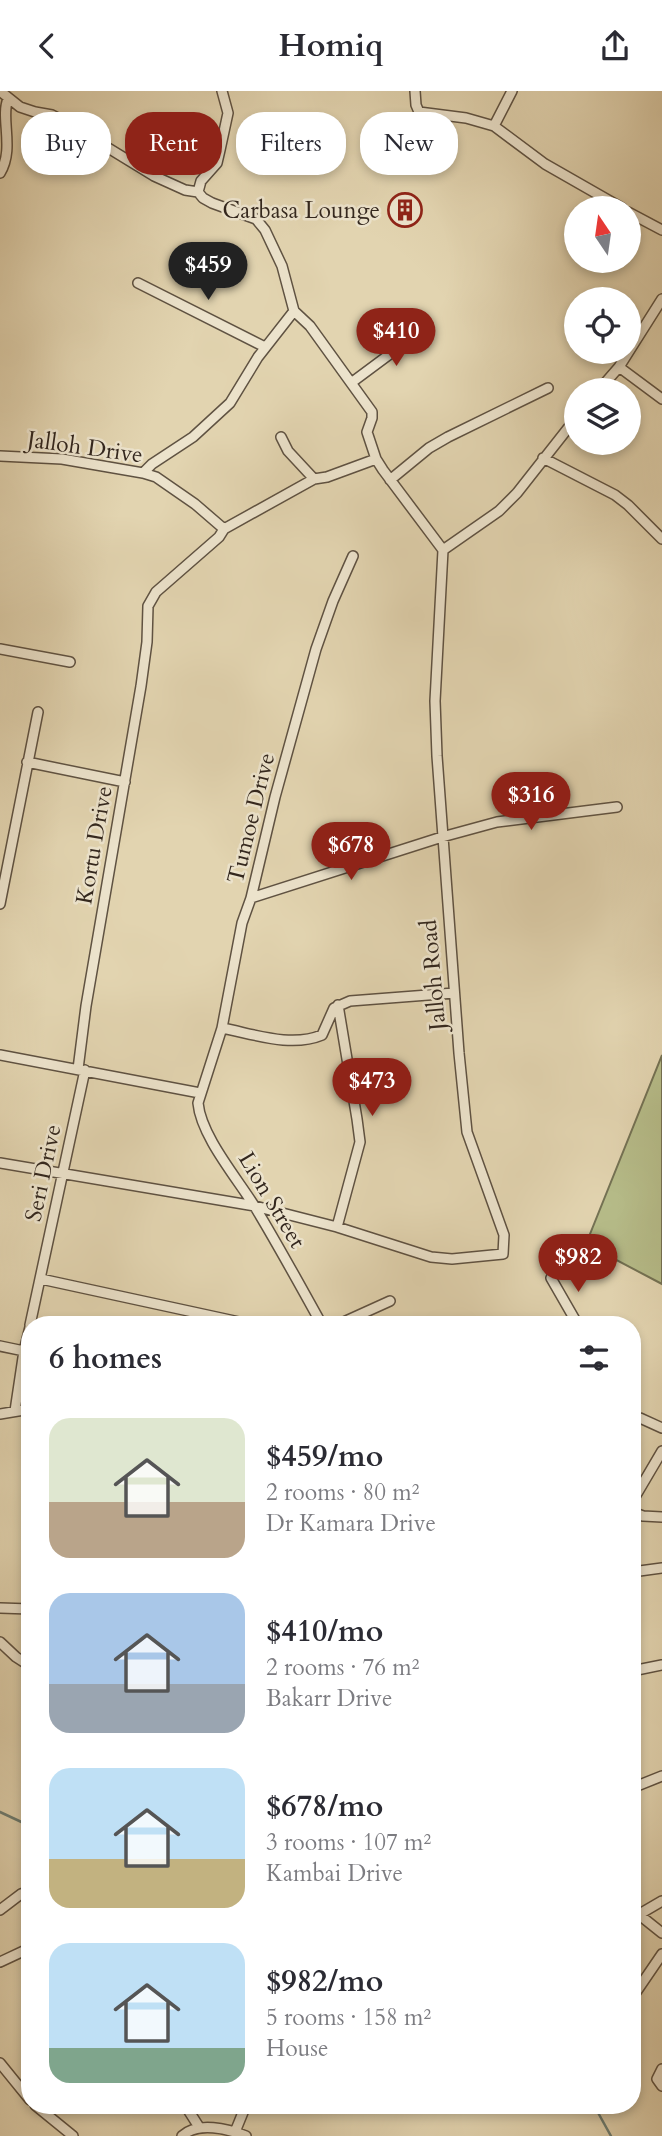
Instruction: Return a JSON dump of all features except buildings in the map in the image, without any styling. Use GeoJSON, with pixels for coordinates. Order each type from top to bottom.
{"type":"FeatureCollection","features":[{"type":"Feature","properties":{"kind":"street"},"geometry":{"type":"LineString","coordinates":[[0,91],[20,107],[52,115],[154,176],[185,190],[198,192],[212,203],[256,219],[265,230],[282,266],[294,311],[310,326],[372,412],[366,432],[376,459],[443,550],[499,511],[564,434]]}},
{"type":"Feature","properties":{"kind":"street"},"geometry":{"type":"LineString","coordinates":[[198,192],[201,181],[216,163],[220,151],[228,113],[222,91]]}},
{"type":"Feature","properties":{"kind":"street"},"geometry":{"type":"LineString","coordinates":[[415,91],[419,112],[467,118],[494,126],[545,164],[601,196]]}},
{"type":"Feature","properties":{"kind":"street"},"geometry":{"type":"LineString","coordinates":[[494,126],[512,91]]}},
{"type":"Feature","properties":{"kind":"street"},"geometry":{"type":"LineString","coordinates":[[0,173],[5,165],[6,155],[1,112],[8,99]]}},
{"type":"Feature","properties":{"kind":"street"},"geometry":{"type":"LineString","coordinates":[[641,219],[662,230]]}},
{"type":"Feature","properties":{"kind":"street"},"geometry":{"type":"LineString","coordinates":[[138,283],[265,347]]}},
{"type":"Feature","properties":{"kind":"street"},"geometry":{"type":"LineString","coordinates":[[609,378],[662,299]]}},
{"type":"Feature","properties":{"kind":"street"},"geometry":{"type":"LineString","coordinates":[[143,473],[193,437],[230,403],[265,347],[294,311]]}},
{"type":"Feature","properties":{"kind":"street"},"geometry":{"type":"LineString","coordinates":[[351,383],[425,328]]}},
{"type":"Feature","properties":{"kind":"street"},"geometry":{"type":"LineString","coordinates":[[619,367],[662,399]]}},
{"type":"Feature","properties":{"kind":"street"},"geometry":{"type":"LineString","coordinates":[[390,480],[447,437],[548,388]]}},
{"type":"Feature","properties":{"kind":"street"},"geometry":{"type":"LineString","coordinates":[[281,437],[288,451],[314,479]]}},
{"type":"Feature","properties":{"kind":"street","name":"Jalloh Drive"},"geometry":{"type":"LineString","coordinates":[[0,456],[62,459],[156,477],[224,529]]}},
{"type":"Feature","properties":{"kind":"street"},"geometry":{"type":"LineString","coordinates":[[543,458],[615,495],[662,539]]}},
{"type":"Feature","properties":{"kind":"street"},"geometry":{"type":"LineString","coordinates":[[224,529],[314,479],[376,459]]}},
{"type":"Feature","properties":{"kind":"street","name":"Kortu Drive"},"geometry":{"type":"LineString","coordinates":[[81,1070],[86,1006],[146,653],[148,606],[156,592],[219,537],[224,529]]}},
{"type":"Feature","properties":{"kind":"street","name":"Jalloh Road"},"geometry":{"type":"LineString","coordinates":[[0,1163],[255,1206],[337,1227],[441,1259],[503,1254],[504,1235],[467,1132],[454,993],[435,701],[443,550]]}},
{"type":"Feature","properties":{"kind":"street","name":"Tumoe Drive"},"geometry":{"type":"LineString","coordinates":[[200,1093],[210,1071],[222,1028],[242,923],[251,898],[275,797],[316,649],[353,556]]}},
{"type":"Feature","properties":{"kind":"street"},"geometry":{"type":"LineString","coordinates":[[0,649],[70,662]]}},
{"type":"Feature","properties":{"kind":"street"},"geometry":{"type":"LineString","coordinates":[[0,904],[38,712]]}},
{"type":"Feature","properties":{"kind":"street"},"geometry":{"type":"LineString","coordinates":[[26,762],[125,782]]}},
{"type":"Feature","properties":{"kind":"street"},"geometry":{"type":"LineString","coordinates":[[251,898],[497,822],[617,807]]}},
{"type":"Feature","properties":{"kind":"street"},"geometry":{"type":"LineString","coordinates":[[222,1028],[295,1041],[310,1040],[322,1035],[338,1005],[365,999],[454,993]]}},
{"type":"Feature","properties":{"kind":"street"},"geometry":{"type":"LineString","coordinates":[[337,1227],[360,1142],[338,1005]]}},
{"type":"Feature","properties":{"kind":"street"},"geometry":{"type":"LineString","coordinates":[[0,1055],[200,1093]]}},
{"type":"Feature","properties":{"kind":"street","name":"Seri Drive"},"geometry":{"type":"LineString","coordinates":[[32,1316],[63,1174],[81,1070]]}},
{"type":"Feature","properties":{"kind":"street","name":"Lion Street"},"geometry":{"type":"LineString","coordinates":[[200,1093],[199,1114],[207,1131],[255,1206],[317,1316]]}},
{"type":"Feature","properties":{"kind":"street"},"geometry":{"type":"LineString","coordinates":[[41,1279],[212,1316]]}},
{"type":"Feature","properties":{"kind":"street"},"geometry":{"type":"LineString","coordinates":[[551,1279],[573,1316]]}},
{"type":"Feature","properties":{"kind":"street"},"geometry":{"type":"LineString","coordinates":[[357,1316],[390,1301]]}},
{"type":"Feature","properties":{"kind":"street"},"geometry":{"type":"LineString","coordinates":[[0,1346],[21,1350]]}},
{"type":"Feature","properties":{"kind":"street","name":"Seri Drive"},"geometry":{"type":"LineString","coordinates":[[15,1411],[21,1371]]}},
{"type":"Feature","properties":{"kind":"street"},"geometry":{"type":"LineString","coordinates":[[0,1414],[21,1410]]}},
{"type":"Feature","properties":{"kind":"street"},"geometry":{"type":"LineString","coordinates":[[641,1418],[662,1427]]}},
{"type":"Feature","properties":{"kind":"street"},"geometry":{"type":"LineString","coordinates":[[641,1487],[662,1451]]}},
{"type":"Feature","properties":{"kind":"street"},"geometry":{"type":"LineString","coordinates":[[641,1515],[662,1517]]}},
{"type":"Feature","properties":{"kind":"street"},"geometry":{"type":"LineString","coordinates":[[641,1570],[662,1568]]}},
{"type":"Feature","properties":{"kind":"street"},"geometry":{"type":"LineString","coordinates":[[0,1608],[21,1609]]}},
{"type":"Feature","properties":{"kind":"street"},"geometry":{"type":"LineString","coordinates":[[0,1641],[21,1660]]}},
{"type":"Feature","properties":{"kind":"street"},"geometry":{"type":"LineString","coordinates":[[641,1669],[662,1665]]}},
{"type":"Feature","properties":{"kind":"street"},"geometry":{"type":"LineString","coordinates":[[641,1783],[662,1776]]}},
{"type":"Feature","properties":{"kind":"street"},"geometry":{"type":"LineString","coordinates":[[0,1910],[21,1894]]}},
{"type":"Feature","properties":{"kind":"street"},"geometry":{"type":"LineString","coordinates":[[641,1910],[662,1901]]}},
{"type":"Feature","properties":{"kind":"street"},"geometry":{"type":"LineString","coordinates":[[641,1917],[662,1933]]}},
{"type":"Feature","properties":{"kind":"street"},"geometry":{"type":"LineString","coordinates":[[0,1962],[21,1952]]}},
{"type":"Feature","properties":{"kind":"street"},"geometry":{"type":"LineString","coordinates":[[641,1985],[662,1954]]}},
{"type":"Feature","properties":{"kind":"street"},"geometry":{"type":"LineString","coordinates":[[0,2063],[21,2089]]}},
{"type":"Feature","properties":{"kind":"street"},"geometry":{"type":"LineString","coordinates":[[662,2069],[657,2079],[662,2086]]}},
{"type":"Feature","properties":{"kind":"street"},"geometry":{"type":"LineString","coordinates":[[46,2114],[73,2136]]}},
{"type":"Feature","properties":{"kind":"street"},"geometry":{"type":"LineString","coordinates":[[191,2114],[199,2127]]}},
{"type":"Feature","properties":{"kind":"street"},"geometry":{"type":"LineString","coordinates":[[235,2132],[242,2114]]}},
{"type":"Feature","properties":{"kind":"street"},"geometry":{"type":"LineString","coordinates":[[182,2136],[199,2127],[246,2136]]}},
{"type":"Feature","properties":{"kind":"green space"},"geometry":{"type":"Polygon","coordinates":[[[662,1055],[662,1284],[586,1244],[662,1055]]]}},
{"type":"Feature","properties":{"kind":"waterway"},"geometry":{"type":"LineString","coordinates":[[0,1812],[21,1822]]}},
{"type":"Feature","properties":{"kind":"waterway"},"geometry":{"type":"LineString","coordinates":[[599,2114],[611,2136]]}},
{"type":"Feature","properties":{"kind":"place","name":"Carbasa Lounge"},"geometry":{"type":"Point","coordinates":[405,210]}}]}
